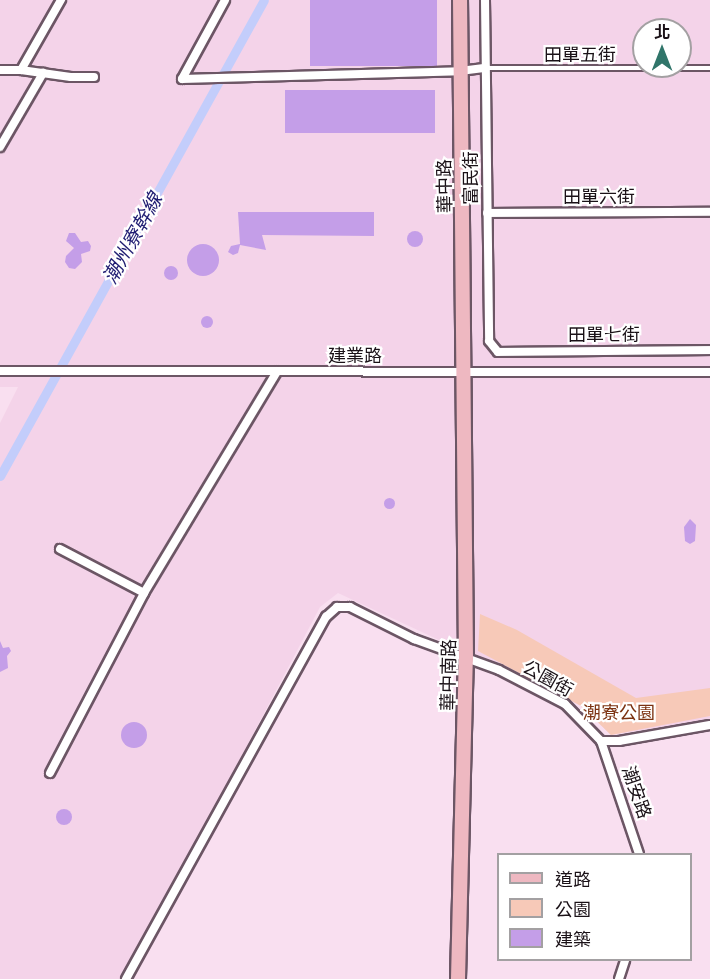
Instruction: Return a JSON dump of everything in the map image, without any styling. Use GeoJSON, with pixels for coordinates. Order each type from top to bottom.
{"type":"FeatureCollection","features":[{"type":"Feature","properties":{"kind":"main road","name":"華中路"},"geometry":{"type":"LineString","coordinates":[[460,0],[465,371]]}},
{"type":"Feature","properties":{"kind":"main road","name":"華中南路"},"geometry":{"type":"LineString","coordinates":[[458,979],[466,659],[465,371]]}},
{"type":"Feature","properties":{"kind":"street"},"geometry":{"type":"LineString","coordinates":[[21,70],[61,0]]}},
{"type":"Feature","properties":{"kind":"street"},"geometry":{"type":"LineString","coordinates":[[225,0],[182,79],[486,68]]}},
{"type":"Feature","properties":{"kind":"street","name":"富民街"},"geometry":{"type":"LineString","coordinates":[[485,0],[489,341],[498,352]]}},
{"type":"Feature","properties":{"kind":"street"},"geometry":{"type":"LineString","coordinates":[[0,70],[94,77]]}},
{"type":"Feature","properties":{"kind":"street"},"geometry":{"type":"LineString","coordinates":[[0,147],[43,73]]}},
{"type":"Feature","properties":{"kind":"street","name":"田單六街"},"geometry":{"type":"LineString","coordinates":[[487,213],[710,212]]}},
{"type":"Feature","properties":{"kind":"street","name":"田單七街"},"geometry":{"type":"LineString","coordinates":[[498,352],[710,350]]}},
{"type":"Feature","properties":{"kind":"street","name":"建業路"},"geometry":{"type":"LineString","coordinates":[[0,372],[710,372]]}},
{"type":"Feature","properties":{"kind":"street"},"geometry":{"type":"LineString","coordinates":[[50,773],[144,593],[277,372]]}},
{"type":"Feature","properties":{"kind":"street"},"geometry":{"type":"LineString","coordinates":[[60,549],[144,593]]}},
{"type":"Feature","properties":{"kind":"street","name":"公園街"},"geometry":{"type":"LineString","coordinates":[[126,979],[326,617],[337,607],[350,607],[414,639],[499,670],[566,704],[601,741]]}},
{"type":"Feature","properties":{"kind":"street"},"geometry":{"type":"LineString","coordinates":[[601,741],[619,741],[710,725]]}},
{"type":"Feature","properties":{"kind":"street","name":"潮安路"},"geometry":{"type":"LineString","coordinates":[[601,741],[638,853]]}},
{"type":"Feature","properties":{"kind":"street"},"geometry":{"type":"LineString","coordinates":[[619,979],[625,961]]}},
{"type":"Feature","properties":{"kind":"lane","name":"田單五街"},"geometry":{"type":"LineString","coordinates":[[486,68],[710,68]]}},
{"type":"Feature","properties":{"kind":"shaded area"},"geometry":{"type":"Polygon","coordinates":[[[0,0],[710,0],[710,720],[611,735],[581,706],[338,593],[320,607],[124,979],[0,979],[0,423],[18,387],[0,387],[0,0]]]}},
{"type":"Feature","properties":{"kind":"green space","name":"潮寮公園"},"geometry":{"type":"Polygon","coordinates":[[[480,614],[517,630],[636,698],[710,688],[710,716],[611,735],[581,706],[478,651],[480,614]]]}},
{"type":"Feature","properties":{"kind":"building"},"geometry":{"type":"Polygon","coordinates":[[[310,0],[437,0],[437,66],[310,66],[310,0]]]}},
{"type":"Feature","properties":{"kind":"building"},"geometry":{"type":"Polygon","coordinates":[[[285,90],[435,90],[435,133],[285,133],[285,90]]]}},
{"type":"Feature","properties":{"kind":"building"},"geometry":{"type":"Polygon","coordinates":[[[238,212],[374,212],[374,236],[262,235],[266,250],[240,245],[238,253],[233,255],[228,252],[231,246],[240,244],[238,212]]]}},
{"type":"Feature","properties":{"kind":"building"},"geometry":{"type":"Polygon","coordinates":[[[412,231],[418,231],[423,239],[421,245],[412,247],[407,242],[407,236],[412,231]]]}},
{"type":"Feature","properties":{"kind":"building"},"geometry":{"type":"Polygon","coordinates":[[[69,233],[75,233],[81,242],[88,241],[91,246],[90,251],[81,254],[82,262],[75,269],[69,268],[65,262],[66,256],[74,248],[66,241],[69,233]]]}},
{"type":"Feature","properties":{"kind":"building"},"geometry":{"type":"Polygon","coordinates":[[[203,244],[214,249],[219,260],[214,271],[203,276],[192,271],[187,260],[192,249],[203,244]]]}},
{"type":"Feature","properties":{"kind":"building"},"geometry":{"type":"Polygon","coordinates":[[[171,266],[176,268],[178,273],[176,278],[171,280],[166,278],[164,273],[166,268],[171,266]]]}},
{"type":"Feature","properties":{"kind":"building"},"geometry":{"type":"Polygon","coordinates":[[[209,316],[213,322],[209,328],[205,328],[201,320],[209,316]]]}},
{"type":"Feature","properties":{"kind":"building"},"geometry":{"type":"Polygon","coordinates":[[[389,497],[395,503],[389,509],[383,503],[389,497]]]}},
{"type":"Feature","properties":{"kind":"building"},"geometry":{"type":"Polygon","coordinates":[[[690,519],[696,525],[695,541],[690,544],[685,541],[684,527],[690,519]]]}},
{"type":"Feature","properties":{"kind":"building"},"geometry":{"type":"Polygon","coordinates":[[[0,641],[3,648],[9,647],[11,651],[7,656],[8,668],[0,672],[0,641]]]}},
{"type":"Feature","properties":{"kind":"building"},"geometry":{"type":"Polygon","coordinates":[[[134,722],[143,726],[147,735],[143,744],[134,748],[125,744],[121,735],[125,726],[134,722]]]}},
{"type":"Feature","properties":{"kind":"building"},"geometry":{"type":"Polygon","coordinates":[[[64,809],[70,811],[72,817],[70,823],[64,825],[58,823],[56,817],[58,811],[64,809]]]}},
{"type":"Feature","properties":{"kind":"waterway","name":"潮州寮幹線"},"geometry":{"type":"LineString","coordinates":[[0,476],[264,0]]}}]}
